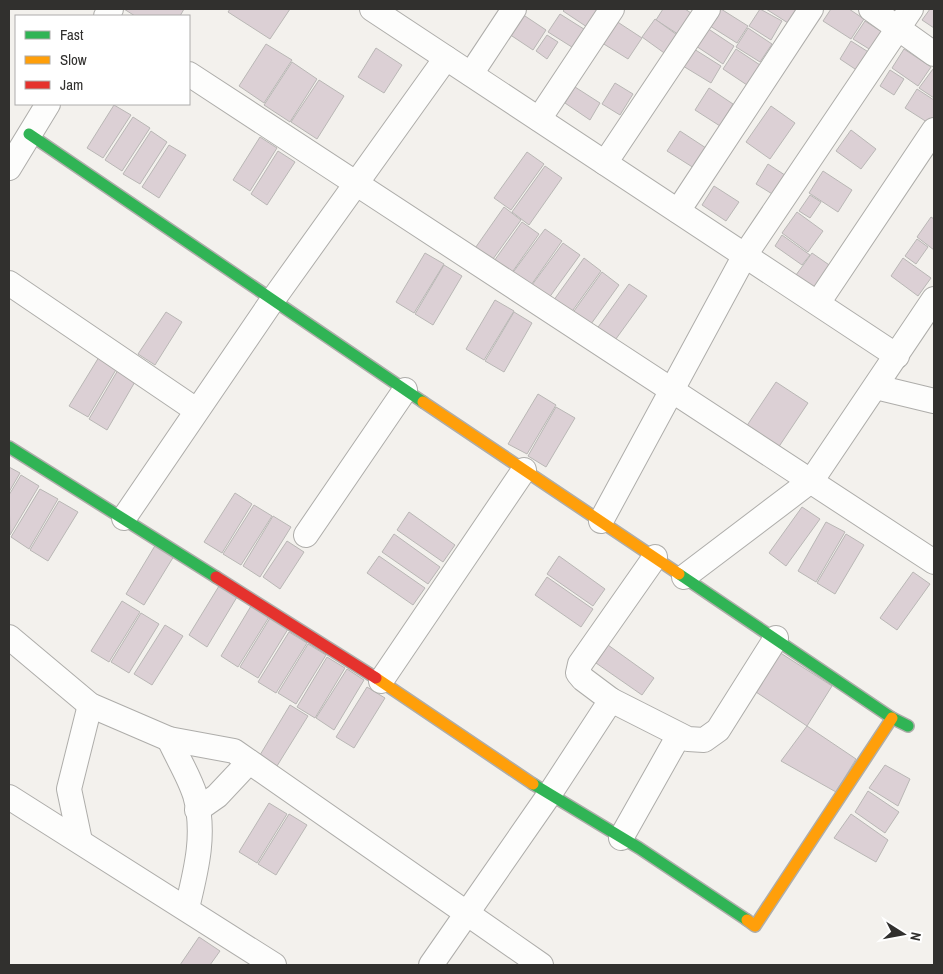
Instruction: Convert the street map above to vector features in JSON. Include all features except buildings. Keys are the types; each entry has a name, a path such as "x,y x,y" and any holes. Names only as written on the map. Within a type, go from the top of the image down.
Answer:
{"street":[{"path":"372,9 897,356"},
{"path":"471,74 514,9"},
{"path":"539,119 612,9"},
{"path":"605,163 708,9"},
{"path":"678,211 811,9"},
{"path":"871,9 904,18 934,54"},
{"path":"601,521 671,388 745,255 904,18"},
{"path":"124,518 272,301 446,58"},
{"path":"190,75 812,480 934,562"},
{"path":"9,168 47,105"},
{"path":"818,304 934,130"},
{"path":"29,134 272,301 776,638 892,718 908,726"},
{"path":"9,284 196,410"},
{"path":"684,577 812,480 934,299"},
{"path":"876,387 934,401"},
{"path":"306,535 405,390"},
{"path":"9,447 381,681 549,795 621,838 755,926 892,718"},
{"path":"381,681 524,470"},
{"path":"655,557 580,664 578,673 583,679 611,700 688,739 704,740 718,730 776,638"},
{"path":"9,637 90,705 169,739 234,751 541,965"},
{"path":"430,965 549,795 611,700"},
{"path":"80,841 69,789 90,705"},
{"path":"621,838 679,735"},
{"path":"169,739 195,794 200,822 198,863 187,908"},
{"path":"197,810 218,796 249,762"},
{"path":"9,797 187,908 274,965"}],"traffic: fast":[{"path":"29,134 423,402"},
{"path":"9,447 216,577"},
{"path":"679,574 892,718 908,726"},
{"path":"533,784 639,848 747,920"}],"traffic: slow":[{"path":"423,402 679,574"},
{"path":"376,678 533,784"},
{"path":"747,920 755,926 892,718"}],"traffic: jam":[{"path":"216,577 376,678"}]}
